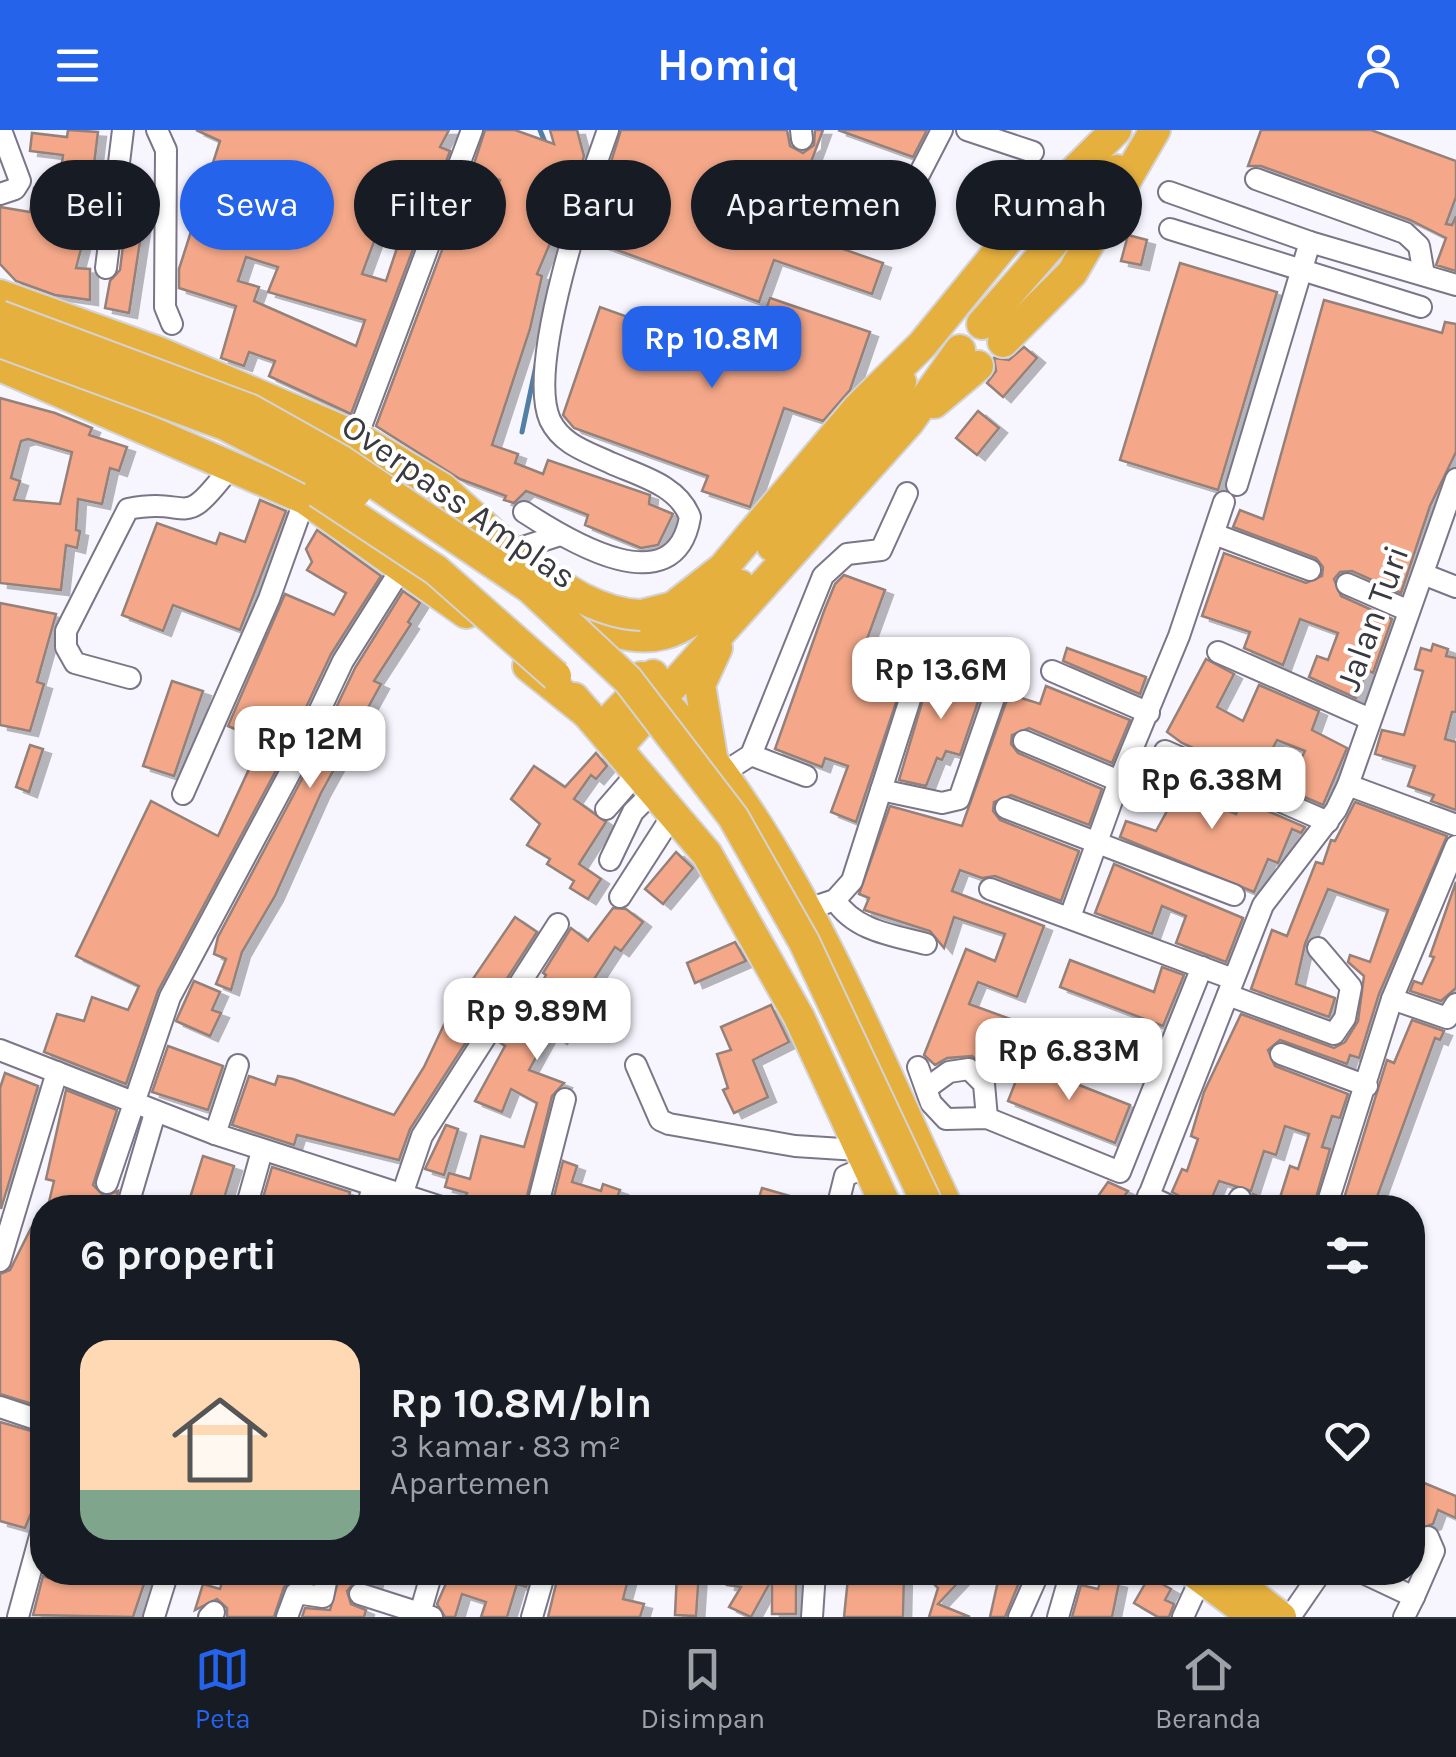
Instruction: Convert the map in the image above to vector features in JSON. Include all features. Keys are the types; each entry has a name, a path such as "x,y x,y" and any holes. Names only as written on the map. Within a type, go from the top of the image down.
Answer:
{"highway":[{"path":"250,410 351,448 405,478 571,592 607,610 641,615 672,607 723,568 858,408 922,344 1020,226 1116,130"},
{"path":"993,333 1153,130"},
{"path":"0,295 156,351 357,437 442,488 514,550 653,690 718,767 822,904 943,1195"},
{"path":"31,308 7,369 305,499 403,566 602,730"},
{"name":"Overpass Amplas","path":"0,316 250,410 410,504 530,588 628,680 733,817 804,942 923,1195"},
{"path":"0,342 66,378 219,443 341,505 436,570 556,676 707,854 800,1017 880,1195"},
{"name":"Overpass Amplas","path":"0,342 225,425 398,514 520,605 600,680 649,736 716,828 813,1001 862,1116 902,1195"},
{"path":"653,690 878,420 922,344"},
{"path":"602,730 731,623 969,358"},
{"path":"586,622 616,634 658,638 680,631 740,586"},
{"path":"718,767 700,686 731,623"},
{"path":"1222,1585 1246,1615"},
{"path":"1230,1585 1281,1617"}],"street":[{"path":"0,194 16,189 20,181 1,130"},
{"path":"106,268 123,130"},
{"path":"157,130 166,150 165,307 172,324"},
{"path":"357,437 472,130"},
{"path":"524,512 560,535 634,565 650,563 678,547 690,517 676,492 569,444 552,424 542,397 564,263 608,130"},
{"path":"927,160 942,130"},
{"path":"967,130 1033,152"},
{"path":"1006,142 1026,130"},
{"path":"1256,179 1404,233 1419,246 1424,274"},
{"path":"1169,192 1310,242 1456,285"},
{"path":"1170,229 1421,308"},
{"path":"1238,484 1310,242"},
{"path":"130,678 75,663 66,646 74,615 128,509 189,511 200,506 232,465"},
{"name":"Jalan Turi","path":"1149,1195 1263,905 1328,822 1348,785 1456,480"},
{"path":"750,756 823,576 847,554 881,550 907,493"},
{"path":"183,794 269,599 305,499"},
{"path":"1070,918 1224,502"},
{"path":"1214,534 1310,570"},
{"path":"514,550 560,535"},
{"path":"108,1183 170,997 292,769 343,662 403,566"},
{"path":"1424,574 1456,587"},
{"path":"1347,584 1409,611"},
{"path":"1218,652 1370,719"},
{"path":"920,668 852,881 822,904 865,927 926,944"},
{"path":"1052,671 1148,713"},
{"path":"881,790 942,803 959,799 995,694"},
{"path":"1024,741 1119,781"},
{"path":"1165,751 1328,822"},
{"path":"718,767 750,756 806,776"},
{"path":"1348,785 1456,825"},
{"path":"606,808 656,791"},
{"path":"610,860 633,812 656,791"},
{"path":"620,897 656,791"},
{"path":"1006,808 1234,895"},
{"path":"1330,1195 1392,999 1456,846"},
{"path":"990,888 1202,967 1230,987 1334,1034 1345,1018 1351,987 1318,948"},
{"path":"0,1050 262,1151 402,1195 422,1136 558,924"},
{"path":"1120,1172 1202,967"},
{"path":"1392,999 1453,1014"},
{"path":"1063,1034 1158,1074"},
{"path":"1280,1054 1367,1086"},
{"path":"216,1134 238,1066"},
{"path":"636,1066 656,1112 669,1124 862,1158"},
{"path":"918,1067 936,1112 946,1119 987,1118 1120,1172 1148,1195"},
{"path":"926,1088 950,1072 969,1069 984,1084 987,1118"},
{"path":"0,1262 58,1072"},
{"path":"541,1195 564,1100"},
{"path":"131,1195 156,1112"},
{"path":"250,1195 262,1151"},
{"path":"841,1195 845,1176 862,1158"},
{"path":"371,1195 373,1186"},
{"path":"0,1408 30,1417"},
{"path":"1425,1571 1434,1551 1428,1537"},
{"path":"18,1617 30,1573"},
{"path":"154,1617 164,1585"},
{"path":"287,1617 296,1594 324,1596 326,1585"},
{"path":"360,1594 423,1616 429,1585"},
{"path":"532,1617 541,1585"},
{"path":"812,1617 814,1585"},
{"path":"1019,1617 1033,1585"},
{"path":"1058,1617 1067,1585"},
{"path":"1184,1617 1206,1585"},
{"path":"1290,1617 1311,1585"},
{"path":"1390,1585 1414,1596"},
{"path":"1404,1617 1419,1585"}],"building":[{"path":"68,130 98,132 95,160 62,160 63,155 30,151 32,133 67,137"},
{"path":"196,130 449,130 440,147 450,151 447,160 354,160 354,250 371,250 362,274 386,281 396,250 413,250 351,414 269,376 275,361 249,352 244,366 221,358 236,306 179,288 179,269 185,250 334,250 334,160 214,160 220,141","holes":["246,257 278,267 268,292 365,320 356,346 254,301 259,287 238,281"]},
{"path":"485,130 515,130 554,144 550,130 577,130 584,156 583,160 526,160 526,250 547,250 537,274 542,276 530,329 492,445 518,454 515,463 543,474 548,460 650,495 649,504 673,514 658,545 641,548 585,525 588,515 526,491 514,503 504,500 506,496 460,479 376,426 442,250 506,250 506,160 475,160"},
{"path":"621,130 787,130 790,146 803,153 814,145 815,130 823,130 812,160 691,160 691,250 846,250 883,263 872,294 774,260 759,302 617,250 671,250 671,160 612,160"},
{"path":"838,130 927,130 913,157"},
{"path":"1261,130 1371,130 1456,161 1456,197 1446,224 1452,225 1456,216 1456,271 1436,265 1446,238 1410,220 1261,166 1248,166"},
{"path":"0,207 30,212 30,250 81,250 76,268 90,269 90,300 55,295 16,281 0,264"},
{"path":"1142,239 1147,240 1141,265 1121,261 1124,250 1142,250"},
{"path":"122,250 139,250 129,313 105,308 110,281 120,270"},
{"path":"1180,263 1277,292 1218,490 1120,460"},
{"path":"770,298 870,332 850,390 823,421 784,408 750,507 702,491 708,476 574,428 563,415 600,307 748,360"},
{"path":"1324,300 1442,333 1445,322 1456,324 1456,452 1430,506 1401,593 1352,571 1340,572 1334,579 1341,596 1392,619 1373,673 1367,670 1356,698 1309,677 1317,656 1328,660 1338,633 1300,619 1283,665 1244,648 1250,632 1202,616 1224,553 1306,583 1322,576 1323,567 1316,558 1233,527 1240,510 1263,519"},
{"path":"1024,347 1037,358 1003,397 987,383 996,371 994,358 1009,360"},
{"path":"0,398 55,413 92,428 89,435 127,447 119,471 110,468 102,504 78,499 77,548 66,545 61,590 0,583","holes":["28,439 72,452 60,504 14,500 20,481 11,478 21,441"]},
{"path":"978,411 999,428 977,455 956,438"},
{"path":"260,500 286,511 240,630 173,605 163,631 122,615 157,523 216,544 220,533 245,542"},
{"path":"317,530 381,576 331,654 280,763 158,991 126,1084 44,1052 57,1014 84,1021 92,997 128,1010 139,986 76,956 151,801 218,836 262,741 228,726 285,594 334,615 346,593 307,570 312,562 306,549"},
{"path":"844,575 885,590 866,642 911,658 856,822 831,812 848,766 825,758 822,767 775,749 824,611 835,584"},
{"path":"403,591 420,603 408,622 411,624 374,681 381,684 321,793 275,896 242,952 231,990 216,984 226,959 214,954 218,937 304,775 355,668"},
{"path":"0,603 56,614 37,682 44,684 30,731 0,725"},
{"path":"1433,644 1448,649 1446,656 1456,658 1456,712 1452,712 1445,739 1456,742 1456,810 1431,801 1434,795 1408,786 1415,766 1375,754 1382,730 1404,735 1423,671 1415,669 1421,648 1431,651"},
{"path":"1067,648 1146,677 1140,694 1063,661"},
{"path":"1206,659 1234,674 1217,707 1243,721 1259,685 1319,711 1312,730 1347,748 1323,805 1295,793 1303,777 1294,772 1305,751 1277,740 1258,777 1182,743 1167,732"},
{"path":"933,666 990,683 982,690 960,755 946,751 942,760 937,758 926,786 899,780"},
{"path":"172,681 203,691 174,776 143,766"},
{"path":"1046,686 1130,720 1112,763 1029,728 1012,735 1011,744 1018,753 1102,789 1089,825 1011,795 994,802 993,811 1000,820 1079,851 1061,901 995,876 982,878 960,870 952,891 1044,926 1017,997 978,982 969,1004 1013,1020 993,1073 972,1056 947,1058 935,1065 924,1055 966,949 995,961 1005,934 954,917 944,948 930,931 864,910 869,898 859,894 890,806 962,826 1009,694 1040,704"},
{"path":"30,745 43,749 29,792 16,787"},
{"path":"596,753 607,766 596,779 591,775 574,799 606,822 579,864 601,879 588,899 570,888 574,881 547,864 550,859 527,845 540,824 511,799 534,766 565,787"},
{"path":"1164,766 1200,781 1193,796 1236,814 1242,800 1305,827 1301,833 1292,829 1278,863 1268,859 1254,892 1120,837 1126,821 1156,831 1167,811 1142,797"},
{"path":"1355,802 1447,836 1379,994 1359,1058 1350,1055 1347,1064 1280,1040 1268,1050 1275,1066 1348,1094 1340,1118 1332,1116 1322,1147 1330,1149 1317,1195 1281,1195 1290,1166 1298,1169 1309,1134 1285,1126 1276,1155 1264,1151 1251,1191 1219,1181 1213,1195 1178,1195 1172,1192 1182,1169 1187,1171 1198,1139 1191,1136 1204,1092 1241,1014 1334,1048 1345,1042 1358,1021 1364,976 1348,962 1350,955 1370,962 1388,910 1328,889 1305,944 1296,984 1335,998 1329,1017 1251,989 1272,930 1287,936 1316,862 1323,864 1331,840 1335,841"},
{"path":"676,852 693,868 663,904 645,889"},
{"path":"1114,864 1243,918 1226,962 1176,943 1186,916 1162,906 1152,934 1095,913"},
{"path":"1456,882 1456,988 1441,1001 1410,991 1414,981 1422,984 1434,957 1430,956"},
{"path":"613,908 626,909 643,922 621,951 615,947 585,993 578,988 563,1012 573,1019 559,1039 550,1032 529,1070 564,1083 552,1096 527,1195 466,1195 445,1187 449,1173 470,1179 481,1136 524,1147 537,1103 511,1089 502,1112 475,1101 505,1046 499,1042 539,988 546,975 543,973 571,928 588,941"},
{"path":"515,917 537,932 410,1129 399,1160 297,1135 294,1145 232,1125 249,1076 275,1085 278,1076 293,1079 394,1115 424,1067 449,1014"},
{"path":"735,942 746,961 695,983 687,963"},
{"path":"1070,960 1154,992 1162,967 1184,975 1163,1026 1060,987"},
{"path":"194,981 220,992 212,1010 221,1013 210,1036 176,1021"},
{"path":"771,1005 789,1042 753,1060 768,1097 734,1113 723,1090 728,1088 717,1054 731,1050 721,1027"},
{"path":"1412,1020 1444,1031 1440,1040 1435,1038 1378,1195 1345,1195 1387,1060 1394,1063"},
{"path":"168,1046 223,1066 208,1110 152,1092"},
{"path":"1023,1063 1130,1105 1115,1143 1008,1101"},
{"path":"5,1073 38,1086 1,1209 0,1088"},
{"path":"66,1090 117,1110 93,1185 103,1195 51,1195 54,1181 46,1179"},
{"path":"446,1125 458,1129 444,1175 425,1169"},
{"path":"203,1156 234,1166 225,1195 191,1195"},
{"path":"563,1161 577,1166 572,1182 601,1191 603,1184 620,1190 618,1195 554,1195"},
{"path":"272,1167 350,1192 349,1195 264,1195"},
{"path":"1108,1182 1128,1191 1125,1195 1099,1195"},
{"path":"762,1188 786,1195 760,1195"},
{"path":"30,1230 30,1403 0,1394 0,1274 10,1270"},
{"path":"0,1422 30,1431 30,1516 25,1528 0,1521"},
{"path":"1425,1483 1456,1496 1456,1518 1438,1510 1433,1524 1425,1527"},
{"path":"41,1585 144,1585 133,1617 33,1615"},
{"path":"203,1585 220,1589 221,1585 287,1585 274,1617 227,1617 227,1608 217,1599 195,1610"},
{"path":"337,1585 352,1585 347,1591 351,1604 366,1610 364,1617 302,1617 305,1608 330,1610"},
{"path":"445,1585 517,1585 507,1617 481,1617 486,1602 462,1594 455,1617 445,1617 437,1604"},
{"path":"556,1585 627,1585 623,1599 644,1604 640,1617 548,1617"},
{"path":"676,1585 698,1585 696,1616 675,1615"},
{"path":"727,1585 769,1585 751,1617 729,1607 741,1587"},
{"path":"772,1585 796,1585 796,1614 772,1614"},
{"path":"847,1585 904,1585 903,1617 844,1617"},
{"path":"935,1585 956,1585 938,1604 970,1617 929,1617 938,1588"},
{"path":"997,1585 1018,1585 1005,1617 990,1617"},
{"path":"1081,1585 1098,1589 1099,1585 1119,1585 1112,1617 1072,1617"},
{"path":"1144,1585 1164,1585 1171,1589 1165,1600 1174,1604 1169,1617 1158,1617 1134,1603"}],"waterway":[{"path":"540,130 547,147"},
{"path":"522,432 537,361"}]}
